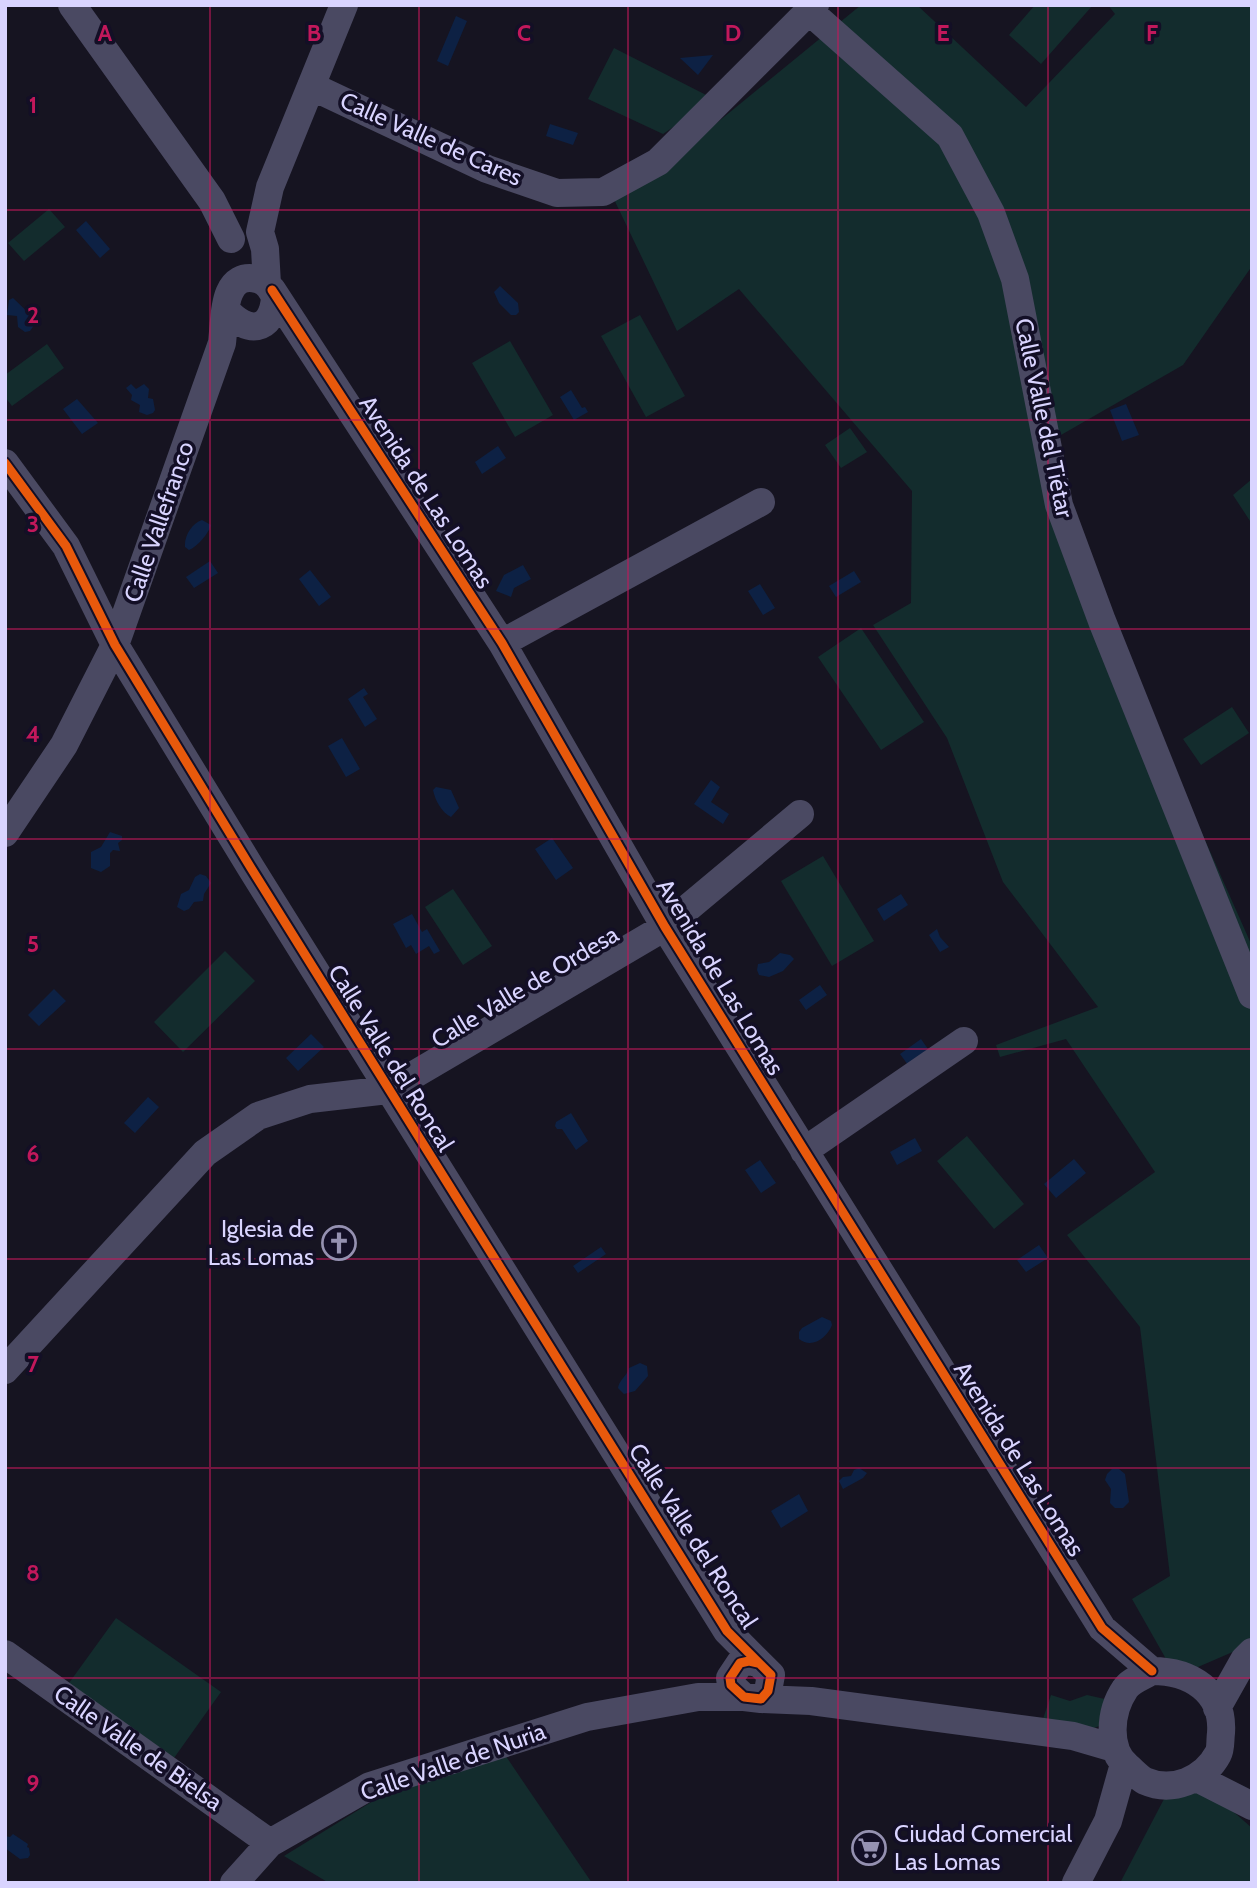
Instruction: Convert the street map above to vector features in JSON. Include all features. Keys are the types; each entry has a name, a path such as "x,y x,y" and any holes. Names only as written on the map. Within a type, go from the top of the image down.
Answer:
{"street":[{"path":"72,5 212,201 243,230"},
{"name":"Calle Vallefranco","path":"5,833 64,745 115,645 222,343 228,299 243,230 270,187 344,5"},
{"name":"Calle Valle de Cares","path":"311,86 487,169 557,193 603,192 658,162 812,8"},
{"name":"Calle Valle del Tiétar","path":"812,8 950,136 990,213 1015,279 1059,506 1102,621 1252,995"},
{"name":"Calle Vallefranco","path":"243,230 265,249 270,287"},
{"path":"262,326 270,320 274,309 275,298 270,287 258,279 237,282 228,299 243,325 262,326 307,346"},
{"name":"Avenida de Las Lomas","path":"270,287 502,643 664,927 1102,1628 1152,1671"},
{"name":"Calle Valle del Roncal","path":"5,463 66,546 115,645 388,1090 727,1631 750,1680"},
{"path":"502,643 761,502"},
{"name":"Calle Valle de Ordesa","path":"5,1370 205,1153 258,1116 310,1099 388,1090 664,927 800,814"},
{"path":"804,1151 964,1041"},
{"path":"1102,1628 1126,1687"},
{"name":"Calle Valle de Bielsa","path":"5,1654 270,1843"},
{"path":"1189,1677 1248,1656"},
{"path":"1217,1708 1248,1656"},
{"path":"1076,1883 1108,1821 1128,1764 1114,1716 1126,1687 1152,1671 1168,1671 1189,1677 1208,1691 1222,1718 1219,1753 1249,1804"},
{"path":"750,1680 811,1701 1071,1737 1174,1786 1197,1778 1219,1753"},
{"name":"Calle Valle de Nuria","path":"234,1883 270,1843 370,1786 587,1717 698,1697 750,1680"},
{"path":"1071,1737 1114,1716"},
{"path":"1197,1778 1249,1804"}],"green space":[{"path":"861,5 917,5 1026,107 1115,14 1108,5 1252,5 1252,266 1183,365 1054,439 1072,516 1114,635 1252,946 1252,1641 1191,1670 1170,1666 1132,1599 1170,1576 1140,1327 1067,1235 1155,1172 1066,1039 1000,1057 996,1045 1098,1007 1003,882 947,738 873,625 911,603 912,491 739,289 677,331 611,193 669,162"},
{"path":"1035,5 1093,5 1041,64 1009,35"},
{"path":"614,48 714,99 663,134 588,99"},
{"path":"49,209 65,227 24,261 8,243"},
{"path":"640,315 685,396 646,417 601,336"},
{"path":"510,341 553,415 515,437 472,363"},
{"path":"47,344 64,368 12,406 5,397 5,375"},
{"path":"850,428 867,452 841,468 825,445"},
{"path":"1252,479 1252,519 1250,521 1233,495"},
{"path":"861,628 924,722 881,750 818,657"},
{"path":"1232,707 1249,733 1201,765 1183,739"},
{"path":"823,856 874,941 832,966 781,881"},
{"path":"453,889 492,946 463,965 425,907"},
{"path":"225,951 255,981 183,1052 154,1022"},
{"path":"967,1136 1024,1204 994,1229 937,1161"},
{"path":"116,1618 221,1692 174,1758 69,1683"},
{"path":"1051,1695 1070,1701 1087,1695 1109,1700 1102,1725 1089,1730 1042,1722"},
{"path":"503,1752 592,1883 329,1883 284,1856 373,1801"},
{"path":"1204,1786 1252,1828 1252,1883 1120,1883 1164,1799"}],"water":[{"path":"456,16 467,21 448,66 437,61"},
{"path":"713,55 698,75 680,58"},
{"path":"550,124 578,133 573,145 546,136"},
{"path":"86,221 110,249 100,258 76,230"},
{"path":"500,286 518,303 519,312 516,315 511,315 499,303 494,292"},
{"path":"13,298 37,321 30,331 25,332 18,327 17,316 7,315 9,300"},
{"path":"131,384 136,389 144,384 149,389 148,398 153,399 155,410 153,413 147,415 139,412 140,405 131,400 132,395 126,388"},
{"path":"571,390 582,408 585,407 588,412 574,420 560,397"},
{"path":"77,399 98,423 82,434 63,409"},
{"path":"1126,404 1139,435 1122,441 1110,410"},
{"path":"498,446 506,458 482,474 475,462"},
{"path":"202,520 211,525 210,528 199,543 189,550 185,547 187,534"},
{"path":"210,561 218,573 194,588 186,577"},
{"path":"523,565 531,579 514,588 511,597 496,591 504,575"},
{"path":"310,570 331,597 319,606 299,579"},
{"path":"854,571 861,582 836,597 829,586"},
{"path":"760,584 775,608 763,615 748,591"},
{"path":"364,688 368,694 363,697 377,719 365,727 348,699"},
{"path":"342,738 360,769 346,777 328,746"},
{"path":"711,780 720,787 711,802 729,814 723,824 694,804"},
{"path":"436,787 451,790 459,808 451,817 437,802 433,790"},
{"path":"110,832 122,836 118,843 120,851 113,850 110,853 110,866 101,872 91,868 91,852 101,847"},
{"path":"552,838 573,868 556,880 535,849"},
{"path":"200,874 206,876 211,883 203,901 194,902 184,911 177,907 181,894 189,890 195,877"},
{"path":"901,894 908,905 884,921 877,909"},
{"path":"412,914 422,932 427,929 440,951 434,954 429,946 416,954 411,945 406,948 393,924"},
{"path":"937,929 949,947 940,952 929,935"},
{"path":"780,953 790,955 794,959 783,971 769,977 759,975 758,964 769,962"},
{"path":"820,985 827,995 806,1010 799,1000"},
{"path":"54,989 66,1001 39,1026 28,1015"},
{"path":"311,1034 324,1047 298,1071 286,1058"},
{"path":"921,1039 928,1049 908,1065 900,1054"},
{"path":"148,1097 159,1107 135,1133 124,1123"},
{"path":"571,1113 588,1141 576,1150 562,1129 555,1126 556,1122"},
{"path":"915,1138 922,1151 897,1165 890,1152"},
{"path":"1074,1159 1086,1173 1056,1198 1044,1184"},
{"path":"760,1160 776,1183 761,1193 745,1170"},
{"path":"1039,1245 1048,1258 1026,1272 1017,1260"},
{"path":"601,1247 606,1254 578,1273 573,1266"},
{"path":"822,1317 831,1321 832,1325 823,1338 809,1343 799,1339 802,1328"},
{"path":"640,1363 647,1366 648,1376 635,1391 624,1394 618,1388 620,1383 629,1368"},
{"path":"859,1468 867,1473 843,1489 839,1481 843,1477 851,1476 854,1470"},
{"path":"1112,1469 1119,1469 1125,1474 1129,1502 1123,1508 1115,1508 1110,1503 1111,1489 1105,1480"},
{"path":"799,1494 808,1511 781,1528 771,1511"},
{"path":"13,1834 28,1844 28,1858 20,1859 5,1848 5,1836 10,1837"}],"cycle path":[{"path":"272,290 502,643 665,927 1102,1628 1152,1671"},
{"path":"5,463 66,546 115,645 727,1631 771,1675 768,1691 761,1699 744,1697 731,1685 730,1678 740,1663 758,1663"}],"place":[{"name":"Iglesia de Las Lomas","path":"339,1243"},
{"name":"Ciudad Comercial Las Lomas","path":"869,1848"}]}
